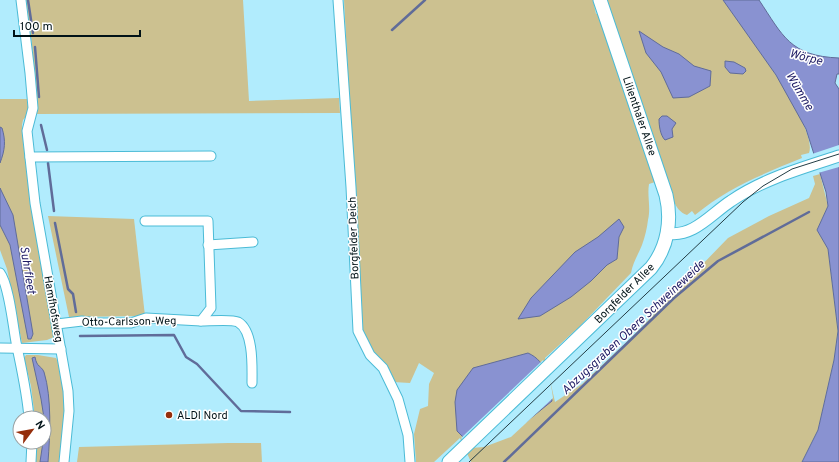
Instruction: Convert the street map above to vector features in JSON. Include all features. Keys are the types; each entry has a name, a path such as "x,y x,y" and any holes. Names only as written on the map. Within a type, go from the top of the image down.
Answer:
{"main road":[{"name":"Lilienthaler Allee","path":"602,5 662,181 668,205 667,233"},
{"name":"Borgfelder Allee","path":"449,462 651,268 662,249 667,233"}],"street":[{"name":"Hamfhofsweg","path":"21,0 29,59 33,108 27,131 35,203 67,383 69,411 64,462"},
{"name":"Borgfelder Deich","path":"338,0 351,187 358,331 370,355 383,368 398,399 408,435 410,462"},
{"path":"30,157 211,156"},
{"path":"667,233 680,234 692,230 744,193 778,177 839,156"},
{"path":"144,221 208,221 211,308 201,321"},
{"path":"208,244 253,242"},
{"path":"0,273 6,289 27,391 28,410"},
{"name":"Otto-Carlsson-Weg","path":"57,324 82,321 96,323 131,323 146,318 237,321 244,327 251,348 252,383"},
{"path":"0,348 61,349"},
{"path":"31,462 32,450"}],"shaded area":[{"path":"26,0 243,0 249,101 339,98 340,113 36,114 32,44"},
{"path":"344,0 593,0 596,14 609,9 607,0 723,0 761,53 791,100 809,140 809,153 801,155 802,158 734,189 695,215 692,211 687,215 682,213 674,201 667,178 649,184 649,215 643,242 631,273 580,326 545,358 555,402 582,384 631,338 728,238 769,216 809,198 815,184 813,176 820,174 828,206 817,230 828,249 838,331 834,360 818,430 802,462 471,462 460,438 434,462 416,462 414,434 420,409 428,406 429,384 434,373 419,363 410,383 393,382 385,364 369,348 362,332"},
{"path":"0,99 27,99 29,113 23,120 22,125 24,152 35,231 54,337 47,340 22,343 7,269 0,250"},
{"path":"48,216 134,219 145,316 69,317"},
{"path":"26,355 38,355 56,358 61,369 65,395 65,409 61,462 34,462 35,450 52,450 52,410 34,410 31,386 24,358"},
{"path":"261,443 262,462 77,462 79,447"}],"water":[{"path":"723,0 759,0 782,34 798,48 809,53 839,58 839,74 837,74 835,83 839,89 839,462 802,462 818,430 834,360 838,331 828,249 817,230 828,206 826,192 806,129 776,75"},
{"path":"639,31 663,47 679,54 694,66 711,71 710,86 689,97 673,98 661,72 646,53"},
{"path":"725,61 734,62 745,68 746,71 743,74 730,73 725,67"},
{"path":"662,116 667,116 676,123 672,129 673,137 665,140 662,135 659,119"},
{"path":"0,127 2,128 4,137 4,150 0,163"},
{"path":"0,188 13,215 33,334 31,339 28,339 10,245 0,225"},
{"path":"619,219 624,227 619,237 617,259 607,265 591,281 571,297 540,316 518,319 531,298 575,252 598,237"},
{"path":"528,353 535,357 544,367 552,401 510,435 472,446 457,431 455,402 457,390 473,368"},
{"path":"35,357 38,365 44,372 47,382 49,410 43,410 32,358"},
{"path":"42,450 49,450 48,462 40,462"}],"pier":[{"path":"839,145 839,167 818,173 812,154"},
{"path":"543,360 550,378 553,398 511,437 484,447 471,448 461,438"}],"waterway":[{"path":"28,0 33,33"},
{"path":"392,30 425,0"},
{"path":"35,47 39,97"},
{"path":"41,125 47,150"},
{"path":"48,163 54,211"},
{"name":"Abzugsgraben Obere Schweineweide","path":"504,462 674,298 718,261 809,212"},
{"path":"55,223 68,289 73,294 76,312"},
{"path":"80,336 174,335 186,357 197,364 241,411 290,412"}],"tram line":[{"path":"469,462 743,202 763,186 792,169 839,154"}],"place":[{"name":"ALDI Nord","path":"169,415"}],"water label":[{"name":"Wörpe","path":"806,57"},
{"name":"Wümme","path":"800,91"},
{"name":"Suhrfleet","path":"28,270"}]}
